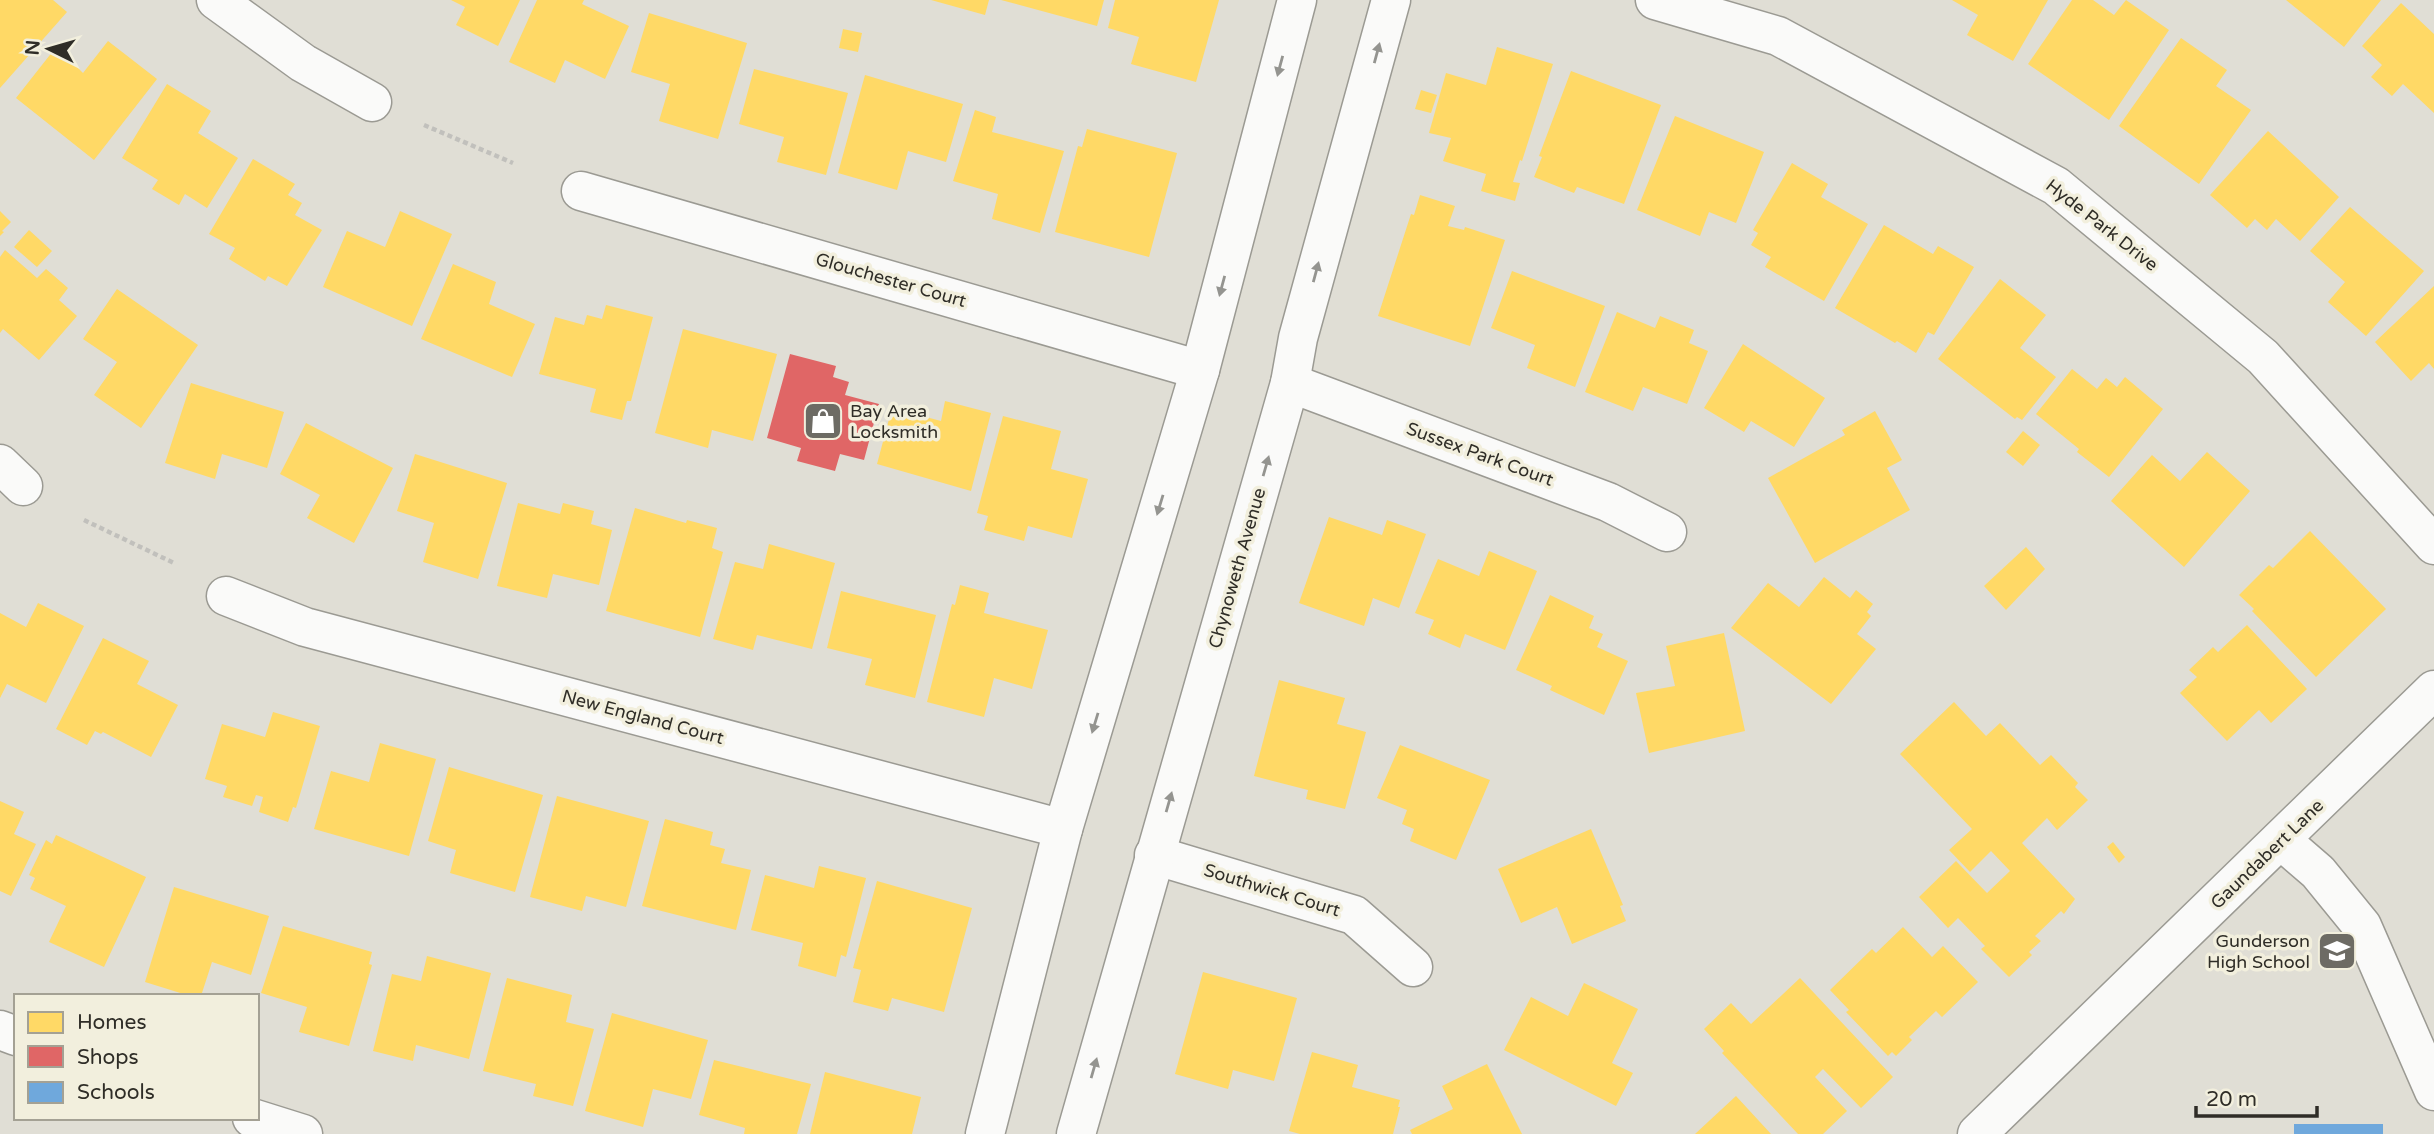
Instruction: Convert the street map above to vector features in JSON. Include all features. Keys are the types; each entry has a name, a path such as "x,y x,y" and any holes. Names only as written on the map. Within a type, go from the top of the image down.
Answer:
{"street":[{"path":"216,0 303,63 372,102"},
{"path":"985,1134 1063,829 1200,370 1297,0"},
{"name":"Chynoweth Avenue","path":"1076,1134 1290,383 1298,338 1391,0"},
{"name":"Hyde Park Drive","path":"1655,0 1778,36 2056,186 2263,357 2434,545"},
{"name":"Glouchester Court","path":"581,191 1200,370"},
{"name":"Sussex Park Court","path":"1290,383 1608,502 1667,532"},
{"name":"New England Court","path":"226,596 305,627 1063,829"},
{"name":"Gaundabert Lane","path":"1977,1134 2434,690"},
{"path":"2281,840 2318,873 2362,926 2434,1091"},
{"name":"Southwick Court","path":"1154,855 1354,915 1413,967"},
{"path":"258,1120 303,1134"}],"path":[{"path":"424,125 513,163"},
{"path":"84,520 176,564"}],"building: Homes":[{"path":"0,0 53,0 67,12 0,88"},
{"path":"451,0 520,0 498,46 456,25 465,7"},
{"path":"537,0 584,0 582,4 629,26 605,79 565,60 555,83 509,62"},
{"path":"931,0 989,0 985,15"},
{"path":"1001,0 1104,0 1097,26"},
{"path":"1115,0 1219,0 1196,82 1131,64 1139,37 1108,28"},
{"path":"1952,0 2048,0 2013,61 1967,35 1978,15"},
{"path":"2072,0 2093,0 2114,15 2126,0 2169,30 2109,120 2028,64"},
{"path":"2286,0 2381,0 2344,47"},
{"path":"2401,3 2434,34 2434,113 2403,84 2392,96 2371,77 2382,65 2362,46"},
{"path":"649,13 747,43 718,139 659,121 670,84 631,72"},
{"path":"843,29 862,33 858,52 839,48"},
{"path":"2181,38 2227,70 2216,86 2251,110 2199,184 2119,126"},
{"path":"108,41 157,79 94,160 16,98 53,51 60,56 63,53 83,73"},
{"path":"1497,47 1553,64 1513,182 1520,183 1515,201 1481,191 1486,174 1443,161 1451,138 1429,133 1446,73 1486,85"},
{"path":"754,69 848,93 826,175 777,162 784,137 739,124"},
{"path":"1571,71 1661,105 1624,204 1577,187 1574,193 1534,177 1542,157 1539,156"},
{"path":"865,75 963,104 946,162 908,151 897,190 838,173"},
{"path":"167,84 211,111 198,133 238,158 207,208 185,194 179,205 152,189 158,180 122,158"},
{"path":"1421,90 1437,95 1431,113 1415,109"},
{"path":"975,110 996,117 992,132 1064,151 1040,233 992,219 998,194 953,181"},
{"path":"1675,116 1764,152 1736,223 1709,212 1700,236 1637,210"},
{"path":"1087,129 1177,153 1149,257 1055,232 1078,146 1082,147"},
{"path":"2268,131 2339,197 2300,241 2276,219 2267,230 2255,219 2247,228 2210,195"},
{"path":"253,159 295,184 288,195 302,203 295,215 322,230 287,286 268,276 265,281 229,259 235,248 209,234"},
{"path":"1792,163 1828,184 1821,197 1868,224 1824,301 1765,267 1771,257 1751,245 1758,233 1753,230"},
{"path":"1420,195 1455,206 1448,226 1464,230 1465,227 1505,240 1470,346 1378,316 1411,214 1414,215"},
{"path":"2350,207 2424,271 2366,336 2328,302 2345,282 2310,251"},
{"path":"0,211 11,222 0,236"},
{"path":"400,211 452,234 412,326 323,287 347,231 385,247"},
{"path":"1884,225 1933,254 1938,246 1974,267 1934,335 1928,332 1916,353 1835,308"},
{"path":"29,230 52,251 37,267 14,247"},
{"path":"5,250 37,278 46,269 68,288 59,300 77,316 39,360 3,329 0,333 0,257"},
{"path":"453,264 496,282 489,304 535,324 512,377 421,339"},
{"path":"1512,271 1605,306 1575,387 1527,368 1535,345 1491,328"},
{"path":"2000,279 2046,315 2020,348 2056,377 2022,420 2017,417 2015,419 1938,359"},
{"path":"2434,286 2434,369 2429,363 2411,381 2375,342"},
{"path":"117,289 198,345 141,428 94,395 117,362 83,339"},
{"path":"606,305 653,317 631,401 627,401 622,420 590,412 596,389 539,374 555,317 584,325 587,315 602,319"},
{"path":"1617,312 1655,328 1660,316 1694,330 1689,343 1708,351 1687,404 1643,387 1633,411 1585,392"},
{"path":"683,329 777,354 753,441 712,430 708,448 655,433"},
{"path":"1743,344 1825,398 1794,447 1751,421 1744,432 1704,408"},
{"path":"2072,369 2097,389 2106,378 2117,387 2125,377 2163,409 2109,477 2036,414"},
{"path":"191,383 284,412 267,468 222,454 215,479 165,463"},
{"path":"945,401 991,413 971,491 877,464 892,408 941,421"},
{"path":"1875,411 1902,460 1887,468 1910,510 1815,563 1768,478 1845,435 1842,430"},
{"path":"1003,416 1061,431 1051,469 1088,479 1072,538 1028,526 1024,541 984,530 988,516 977,513"},
{"path":"306,423 393,468 354,543 307,518 320,495 280,474"},
{"path":"2023,431 2040,445 2023,466 2006,452"},
{"path":"2207,452 2250,491 2184,567 2111,501 2152,455 2180,481"},
{"path":"415,454 507,483 478,579 423,562 434,523 397,511"},
{"path":"518,503 560,514 563,503 594,511 591,524 612,530 599,585 553,574 547,598 497,586"},
{"path":"635,508 686,523 687,520 717,528 712,548 723,552 700,637 606,611"},
{"path":"1329,517 1382,535 1387,520 1426,534 1399,608 1373,598 1364,626 1299,603"},
{"path":"2310,531 2386,609 2316,677 2239,595 2269,565 2273,568"},
{"path":"769,544 835,563 812,649 757,635 753,650 713,639 735,562 763,569"},
{"path":"2026,547 2045,569 2006,610 1984,586"},
{"path":"1489,551 1537,571 1505,650 1465,634 1460,648 1428,634 1434,620 1415,613 1438,559 1479,576"},
{"path":"1824,577 1850,598 1856,590 1873,604 1867,612 1871,616 1857,634 1876,649 1831,704 1731,628 1768,583 1799,607"},
{"path":"960,585 989,593 984,613 1048,630 1032,689 994,678 984,717 927,702 952,604 955,605"},
{"path":"841,591 936,615 915,698 865,685 872,659 827,648"},
{"path":"1550,595 1594,616 1589,628 1603,634 1597,647 1628,661 1604,715 1550,690 1552,686 1516,670"},
{"path":"38,603 84,626 46,703 7,684 0,698 0,613 26,627"},
{"path":"2247,625 2307,689 2271,723 2259,710 2227,741 2180,693 2197,677 2189,670 2213,647 2218,652"},
{"path":"1724,633 1745,731 1649,753 1636,693 1675,686 1666,646"},
{"path":"103,638 149,661 137,684 178,705 151,757 103,732 101,734 95,731 87,745 56,729"},
{"path":"1279,680 1345,698 1337,724 1366,732 1345,809 1306,799 1308,790 1254,776"},
{"path":"1954,702 1986,736 2000,723 2040,765 2051,755 2078,783 2075,787 2088,800 2057,830 2047,818 2022,843 2075,899 2064,914 2061,911 2035,936 2041,941 2029,952 2032,955 2009,977 1981,949 1985,946 1958,918 1948,928 1919,897 1956,861 1987,893 2010,871 1991,851 1970,872 1949,850 1972,829 1900,754"},
{"path":"273,712 320,726 296,808 293,807 288,822 259,812 263,797 256,795 252,806 223,797 227,786 205,779 222,724 265,737"},
{"path":"380,743 436,759 409,856 314,829 331,771 369,782"},
{"path":"1400,745 1490,780 1456,860 1410,841 1414,829 1402,824 1407,810 1377,798"},
{"path":"449,767 543,795 515,892 450,873 456,850 428,841"},
{"path":"557,796 649,821 626,907 586,896 582,911 530,897"},
{"path":"0,801 24,812 14,834 36,844 11,896 0,891"},
{"path":"665,819 713,832 710,845 725,849 721,863 751,870 736,930 642,906"},
{"path":"1591,829 1623,905 1620,906 1626,921 1572,944 1557,907 1521,923 1498,869"},
{"path":"56,835 146,877 104,967 49,942 66,906 30,889 35,878 29,875 46,840 52,844"},
{"path":"2113,842 2125,857 2119,863 2107,847"},
{"path":"819,866 866,878 846,957 841,955 836,977 798,966 803,943 751,930 765,875 814,888"},
{"path":"877,881 972,908 944,1012 892,998 888,1011 853,1002 861,970 853,968"},
{"path":"174,887 269,916 251,975 212,962 202,994 184,994 145,982"},
{"path":"283,926 372,952 369,964 372,965 349,1046 299,1032 307,1007 261,993"},
{"path":"1903,927 1932,957 1943,946 1978,982 1942,1017 1936,1011 1909,1037 1912,1040 1896,1056 1892,1052 1888,1056 1846,1012 1849,1010 1830,990 1872,949 1876,953"},
{"path":"427,956 491,973 469,1059 416,1045 413,1061 373,1051 392,974 421,981"},
{"path":"1203,972 1297,998 1274,1081 1233,1070 1228,1089 1175,1074"},
{"path":"507,978 572,995 566,1022 594,1029 573,1106 533,1096 536,1084 483,1071"},
{"path":"1800,978 1893,1077 1861,1108 1823,1069 1815,1077 1847,1111 1823,1134 1798,1134 1722,1053 1724,1051 1704,1029 1731,1003 1751,1024"},
{"path":"1584,983 1638,1009 1612,1063 1633,1073 1616,1106 1504,1050 1531,997 1568,1016"},
{"path":"612,1013 708,1040 691,1099 653,1089 643,1127 585,1111"},
{"path":"1312,1052 1358,1065 1352,1087 1400,1100 1393,1134 1300,1134 1289,1131"},
{"path":"714,1060 811,1084 797,1134 744,1134 745,1128 699,1115"},
{"path":"1487,1064 1522,1134 1412,1134 1410,1130 1453,1109 1442,1086"},
{"path":"825,1072 921,1097 912,1134 810,1134"},
{"path":"1736,1096 1771,1134 1695,1134"}],"building: Shops":[{"name":"Bay Area Locksmith","path":"790,354 836,366 833,377 849,382 845,395 879,404 864,460 840,454 835,471 797,461 801,448 767,438"}],"building: Schools":[{"path":"2294,1124 2383,1124 2383,1134 2294,1134"}],"place":[{"name":"Bay Area Locksmith","path":"823,421"},
{"name":"Gunderson High School","path":"2337,951"}]}
